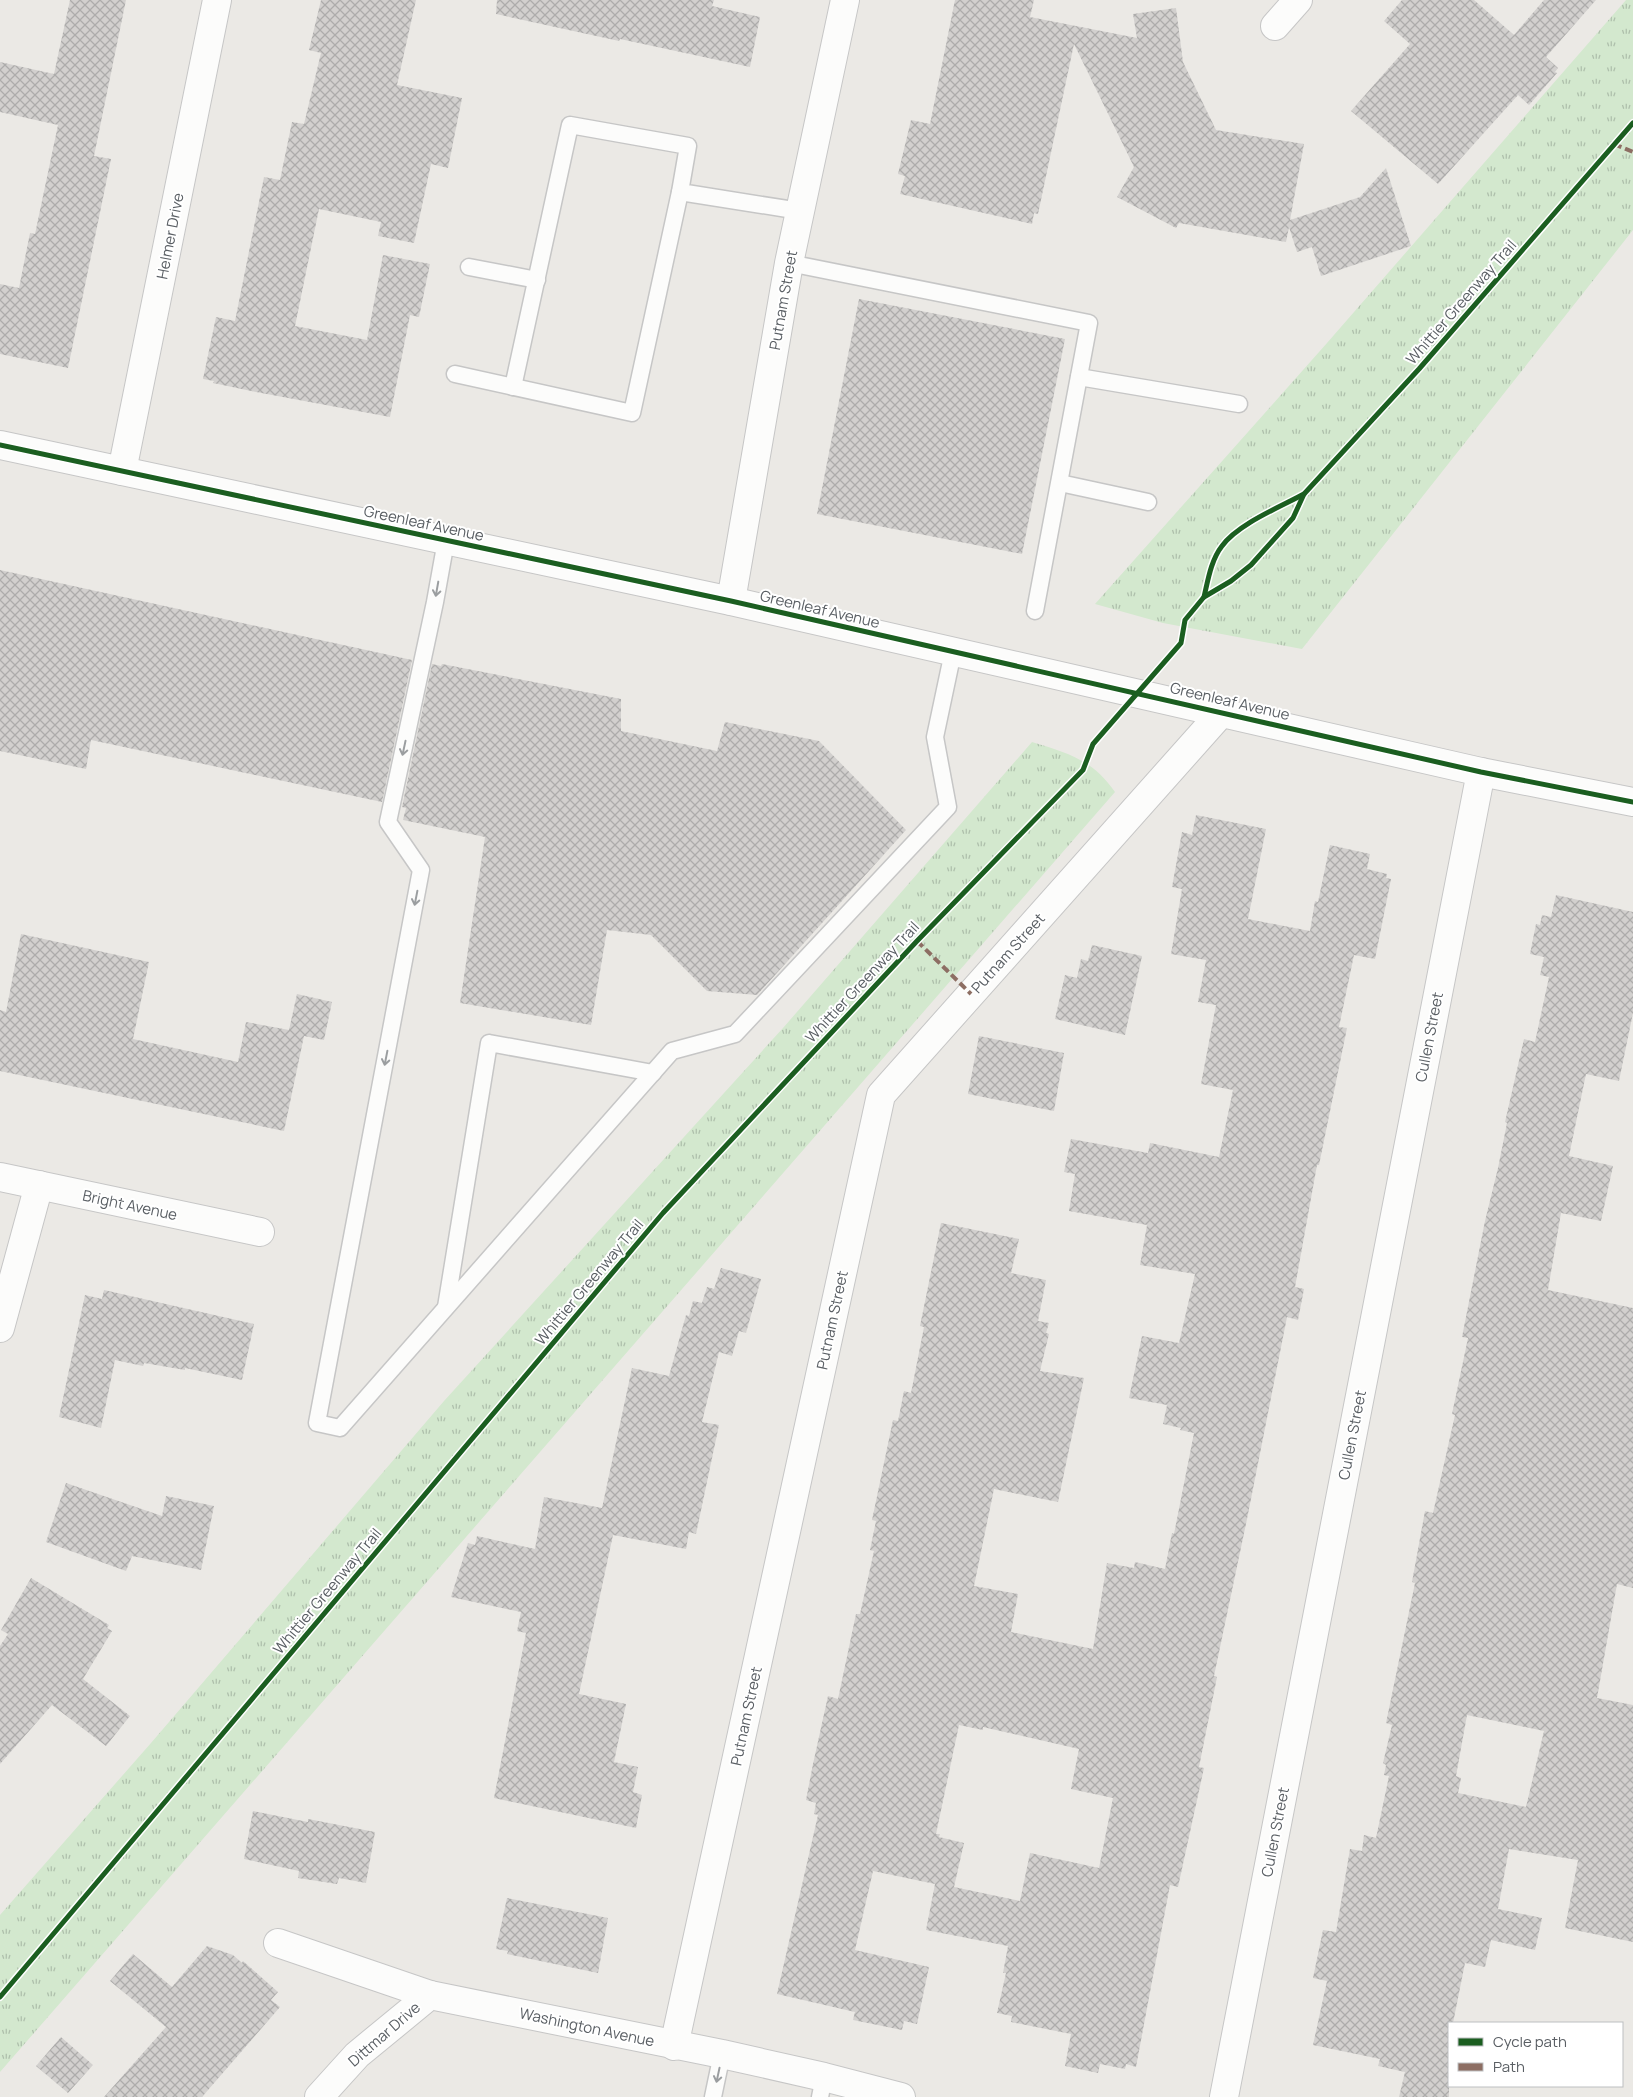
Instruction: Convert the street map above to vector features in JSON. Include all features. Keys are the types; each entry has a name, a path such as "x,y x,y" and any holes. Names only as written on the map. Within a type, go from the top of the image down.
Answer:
{"street":[{"name":"Helmer Drive","path":"122,471 217,0"},
{"name":"Putnam Street","path":"731,601 789,263 845,0"},
{"path":"1276,26 1298,0"},
{"name":"Greenleaf Avenue","path":"0,445 731,601 1481,772 1633,802"},
{"name":"Putnam Street","path":"674,2046 881,1095 1222,712"},
{"name":"Cullen Street","path":"1224,2097 1481,772"},
{"name":"Bright Avenue","path":"0,1177 260,1232"},
{"path":"0,1328 39,1185"},
{"name":"Washington Avenue","path":"278,1943 430,1994 674,2046 722,2054 822,2087 901,2097"},
{"name":"Dittmar Drive","path":"319,2097 356,2055 430,1994"}],"lane":[{"path":"455,374 513,387 632,413 680,192 688,146 570,125 513,387"},
{"path":"680,192 800,212"},
{"path":"789,263 1089,323 1035,611"},
{"path":"468,267 536,280"},
{"path":"1079,377 1239,404"},
{"path":"1060,483 1148,502"},
{"path":"446,541 435,602 388,822 421,870 317,1423 340,1428 672,1051 734,1034 948,807 935,737 954,652"},
{"path":"446,1308 489,1043 653,1073"},
{"path":"713,2097 722,2054"}],"green space":[{"path":"1626,0 1633,0 1633,230 1302,649 1163,623 1095,604 1327,343"},
{"path":"1032,742 1068,754 1089,765 1107,781 1115,792 0,2072 0,1915 151,1743 444,1401 783,1028"}],"building":[{"path":"70,0 126,0 94,156 111,159 68,368 0,354 0,284 19,288 30,233 35,234 58,125 0,112 0,62 54,74"},
{"path":"321,0 416,0 397,85 462,98 448,168 431,164 414,243 378,236 381,222 319,209 295,326 367,340 383,255 430,264 419,317 410,315 390,417 256,392 213,383 214,381 203,379 216,317 235,321 264,177 280,180 292,122 304,124 321,53 309,50"},
{"path":"497,0 714,0 712,6 760,17 750,67 496,14"},
{"path":"955,0 1034,0 1030,17 1137,38 1133,14 1176,8 1183,62 1216,130 1304,144 1290,220 1360,197 1386,168 1411,246 1321,276 1312,247 1297,252 1289,227 1286,242 1179,223 1176,228 1117,197 1134,167 1074,44 1038,214 1034,213 1032,224 900,194 905,176 898,174 911,120 930,124"},
{"path":"1402,0 1474,0 1514,35 1544,0 1596,0 1546,57 1558,68 1555,72 1557,73 1529,105 1518,95 1438,184 1351,111 1410,44 1384,21"},
{"path":"859,299 1065,339 1022,554 817,514"},
{"path":"0,570 412,660 382,802 91,740 86,769 0,751"},
{"path":"432,664 441,666 442,664 621,699 621,731 717,751 725,722 819,741 906,830 757,995 707,991 651,935 607,930 591,1025 460,1003 485,837 403,820 406,808 402,807"},
{"path":"1196,815 1266,829 1248,919 1310,931 1315,901 1318,902 1330,845 1370,854 1367,869 1387,874 1386,878 1391,879 1375,959 1354,955 1339,1027 1347,1028 1319,1165 1317,1165 1295,1287 1304,1289 1298,1320 1287,1317 1214,1676 1217,1677 1199,1767 1204,1768 1178,1887 1170,1885 1136,2067 1126,2064 1125,2069 1100,2064 1098,2073 1065,2066 1071,2034 1011,2022 1012,2016 997,2013 1006,1973 1003,1973 1008,1946 926,1930 935,1884 873,1871 855,1950 929,1967 917,2024 904,2021 902,2030 853,2020 855,2012 777,1994 818,1815 814,1814 816,1803 806,1800 813,1764 828,1696 838,1699 856,1614 860,1614 874,1551 870,1550 876,1521 872,1520 893,1420 898,1421 904,1391 911,1393 924,1327 920,1326 941,1223 1019,1239 1011,1273 1046,1280 1038,1321 1049,1323 1046,1333 1049,1334 1040,1371 1084,1378 1058,1502 994,1489 974,1586 1018,1594 1011,1632 1093,1649 1107,1563 1134,1568 1135,1562 1165,1569 1172,1533 1174,1534 1194,1433 1163,1424 1167,1405 1129,1398 1142,1336 1179,1343 1195,1274 1140,1265 1147,1225 1069,1211 1075,1174 1064,1172 1071,1139 1148,1153 1150,1143 1219,1157 1233,1090 1201,1084 1216,1005 1198,1002 1206,960 1171,954 1182,889 1172,887 1182,832 1192,835","holes":["959,1725 983,1730 983,1727 1079,1749 1071,1789 1113,1798 1099,1868 1030,1853 1020,1901 954,1887 964,1843 939,1837 940,1834 936,1834"]},
{"path":"1556,895 1633,912 1633,1013 1619,1081 1586,1074 1569,1156 1613,1166 1601,1221 1561,1213 1548,1290 1633,1308 1633,1588 1617,1584 1597,1698 1633,1705 1633,1942 1565,1928 1578,1860 1509,1849 1498,1909 1542,1918 1535,1950 1491,1940 1485,1967 1465,1963 1453,2022 1448,2022 1449,2097 1399,2097 1405,2072 1378,2066 1380,2059 1313,2045 1327,1981 1313,1978 1323,1930 1336,1932 1350,1849 1362,1851 1364,1835 1376,1838 1389,1776 1384,1775 1386,1765 1383,1763 1392,1725 1386,1723 1415,1583 1412,1582 1425,1511 1433,1513 1455,1415 1452,1414 1468,1338 1462,1337 1507,1123 1505,1122 1524,1039 1535,1042 1549,977 1540,975 1544,957 1530,954 1536,924 1540,925 1542,915 1551,917","holes":["1467,1715 1544,1731 1526,1807 1458,1793 1461,1778 1456,1776"]},
{"path":"21,934 149,962 133,1039 238,1062 246,1022 289,1030 297,994 332,1002 324,1040 304,1036 284,1131 0,1071 0,1010 6,1012"},
{"path":"1092,945 1142,956 1125,1035 1055,1019 1065,975 1077,978 1081,959 1088,961"},
{"path":"979,1036 1064,1053 1054,1111 968,1094"},
{"path":"721,1268 761,1279 746,1333 739,1331 732,1356 719,1352 702,1422 719,1425 696,1534 689,1532 686,1549 613,1535 579,1694 626,1704 614,1762 638,1767 633,1792 642,1795 636,1828 494,1798 526,1633 517,1631 521,1612 451,1597 468,1543 475,1545 477,1536 535,1549 544,1497 602,1508 632,1368 669,1376 686,1315 689,1316 693,1301 702,1303 707,1287 714,1289"},
{"path":"104,1290 254,1324 242,1380 185,1368 185,1370 144,1363 143,1366 115,1360 101,1428 59,1417 85,1295 102,1299"},
{"path":"66,1483 162,1516 166,1496 214,1506 201,1570 132,1556 126,1571 46,1542"},
{"path":"31,1578 109,1625 107,1628 112,1631 83,1679 130,1716 106,1746 52,1705 0,1764 0,1646 8,1634 1,1630"},
{"path":"253,1811 308,1822 308,1819 375,1832 366,1883 339,1878 337,1884 298,1878 299,1871 244,1859"},
{"path":"507,1898 608,1918 598,1973 507,1954 508,1951 496,1949"},
{"path":"207,1946 233,1955 242,1963 243,1961 278,1992 271,2000 280,2007 202,2097 104,2097 166,2027 110,1981 133,1954 172,1987"},
{"path":"61,2037 93,2065 68,2093 36,2066"}],"marked path":[{"path":"1614,144 1633,152"},
{"path":"917,941 971,994"}],"cycle path":[{"name":"Whittier Greenway Trail","path":"0,1997 663,1213 917,941 1083,770 1093,744 1181,643 1185,620 1204,597 1231,581 1251,565 1293,518 1304,494 1419,369 1633,123"},
{"path":"0,445 731,601 1481,772 1633,802"},
{"path":"1204,597 1215,557 1229,538 1249,523 1304,494"}]}
